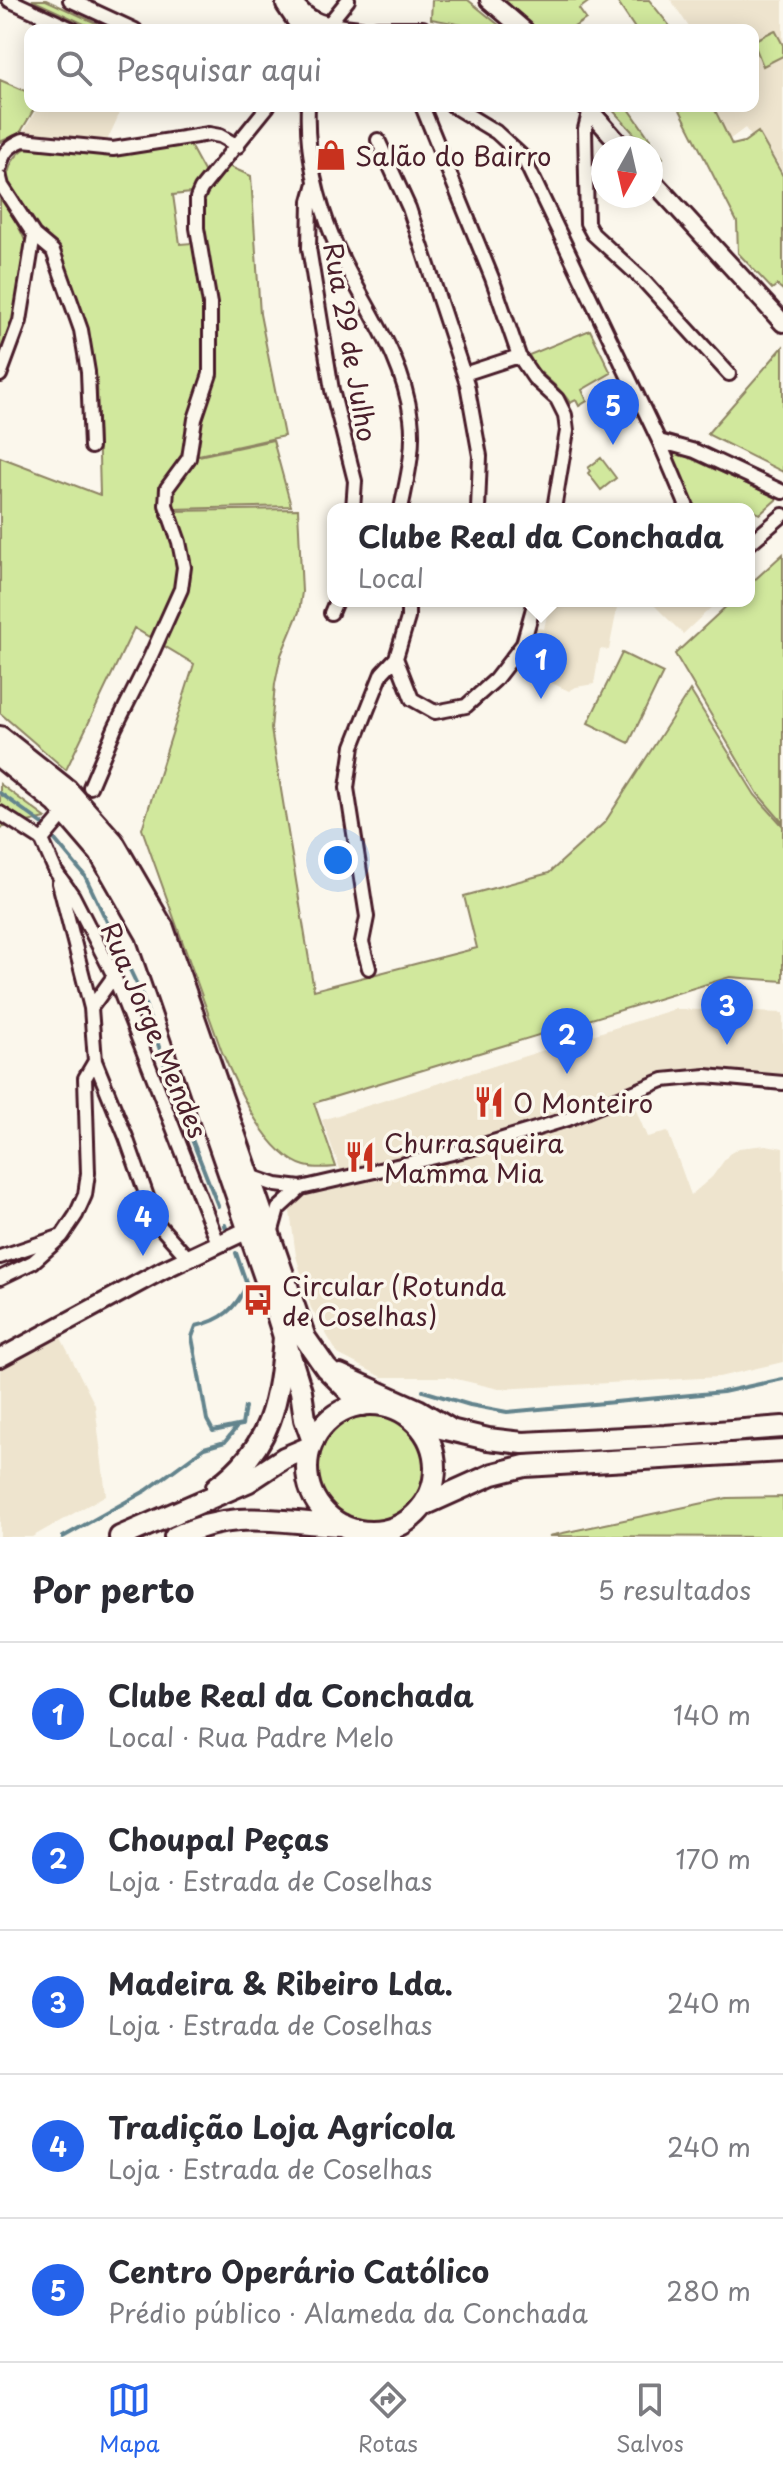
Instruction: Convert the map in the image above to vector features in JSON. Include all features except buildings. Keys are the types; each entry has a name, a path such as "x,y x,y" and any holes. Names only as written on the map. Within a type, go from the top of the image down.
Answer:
{"main road":[{"path":"0,737 67,790 113,842 163,928 305,1338 326,1368 363,1405"},
{"path":"0,757 57,803 100,853 147,935 301,1391 311,1444 307,1470 311,1492 324,1512 355,1530 382,1532 406,1522 424,1505 493,1474 525,1466 783,1451"},
{"path":"191,1506 227,1480 255,1452 274,1412 284,1337"},
{"path":"326,1368 418,1410 454,1432"},
{"path":"120,1537 249,1481 311,1444 333,1416 363,1405 382,1405 400,1411 416,1422 429,1440 435,1462 433,1484 424,1505"},
{"path":"416,1422 454,1432 523,1443 680,1436 783,1427"},
{"path":"175,1537 196,1527 228,1519 262,1518 342,1525"}],"street":[{"path":"9,0 61,24"},
{"path":"70,0 122,24"},
{"path":"282,0 298,24"},
{"path":"293,0 308,19 322,24"},
{"path":"329,24 348,0"},
{"path":"489,0 517,24"},
{"path":"90,787 181,589 184,567 166,505 167,488 189,458 195,419 210,374 210,304 199,243 197,198 264,112"},
{"path":"308,112 308,141 315,183 333,238 385,334 403,378 412,444 402,503"},
{"path":"424,112 492,278 519,356 534,378 557,399 565,415 567,431 555,503"},
{"path":"463,112 496,132 523,157 659,441 685,503"},
{"path":"587,112 587,223 593,234 643,280 729,374"},
{"path":"592,112 613,136"},
{"path":"586,142 604,126"},
{"path":"0,167 4,153 23,140 113,149 209,134 238,146"},
{"path":"378,140 409,208 464,374 480,456 478,503"},
{"path":"0,178 34,235 53,251 81,330 88,372 91,447"},
{"name":"Rua 29 de Julho","path":"315,183 310,201 309,248 332,390 355,481 353,503"},
{"path":"663,192 783,323"},
{"path":"0,375 20,321 34,235"},
{"path":"464,374 519,356"},
{"path":"659,441 695,451 783,492"},
{"path":"755,539 783,515"},
{"path":"369,968 362,942 367,917 347,788 353,746 382,673 396,658 408,618 408,607"},
{"path":"396,658 412,699 435,712 466,706 495,680 523,644 533,607"},
{"path":"0,813 42,840 59,820"},
{"name":"Rua Jorge Mendes","path":"42,840 56,872 73,896 114,976 218,1243"},
{"path":"56,872 91,1008 95,1061 156,1222 188,1258"},
{"path":"91,1008 114,976"},
{"path":"0,1278 33,1262 62,1236 85,1195 88,1173 85,1078 95,1061"},
{"path":"250,1176 276,1185 301,1188 470,1149 568,1119 663,1080 706,1076 783,1083"},
{"path":"270,1236 278,1209 301,1188"},
{"path":"0,1358 188,1258 248,1230"},
{"path":"0,1257 62,1236"}],"shaded area":[{"path":"671,0 783,0 783,172 758,132 751,136 745,128 729,140 717,112 759,112 759,24 687,24"},
{"path":"35,112 120,112 106,143 23,132"},
{"path":"549,607 617,609 609,650 600,649 594,684 569,691 524,670 526,665 520,662 537,628 544,629"},
{"path":"656,607 712,607 683,634"},
{"path":"675,1009 783,1013 783,1080 684,1072 663,1075 466,1145 342,1174 322,1120"},
{"path":"633,1103 647,1137 668,1132 691,1195 712,1177 729,1154 739,1148 766,1145 783,1148 783,1362 719,1377 499,1389 448,1377 382,1377 338,1354 311,1308 296,1256 289,1204 317,1190 509,1146"},
{"path":"58,1332 95,1405 106,1495 32,1537 0,1537 0,1365"}],"green space":[{"path":"32,0 46,0 98,24 84,24"},
{"path":"432,0 468,0 498,24 458,24 431,19"},
{"path":"504,0 591,0 579,9 586,19 578,24 530,24"},
{"path":"616,0 649,0 668,24 632,24"},
{"path":"775,30 783,45 783,56 763,66 759,56 759,38"},
{"path":"0,80 24,90 24,112 32,112 20,133 0,142"},
{"path":"614,112 631,112 648,136 636,136"},
{"path":"681,112 716,112 732,145 744,142 758,132 783,176 783,290 777,285 772,289 738,253 737,222"},
{"path":"187,140 205,173 191,193 173,195 180,244 192,243 203,304 203,372 188,418 183,454 159,486 159,506 177,567 174,587 151,638 134,628 66,770 0,713 0,457 100,495 97,379 86,322 56,248 7,184 8,172 15,158 28,147 105,153"},
{"path":"226,165 251,176 260,314 284,436 194,456 200,420 215,374 202,199"},
{"path":"0,195 22,234 27,256 19,303 0,361"},
{"path":"590,330 611,373 582,390 587,401 579,406 576,400 570,403 537,369 529,355"},
{"path":"783,347 783,472 707,434"},
{"path":"273,440 291,506 171,509 171,490 194,457"},
{"path":"674,453 679,453 778,498 760,514 755,512 755,503 691,503 672,461"},
{"path":"601,458 616,478 601,490 588,473 588,468"},
{"path":"298,509 302,592 299,612 281,655 271,729 314,990 477,948 464,896 549,873 605,822 690,690 755,795 783,826 783,981 730,977 314,1103 336,1167 305,1166 278,1148 254,1118 222,1052 142,829 194,664 161,644 185,591 172,511"},
{"path":"783,554 783,823 758,794 675,654 726,607 755,607 755,580"},
{"path":"622,653 663,673 629,743 588,723"},
{"path":"0,784 46,818 0,828"},
{"path":"370,1414 391,1418 409,1430 421,1448 425,1469 421,1490 409,1508 391,1520 370,1524 349,1520 331,1508 319,1490 315,1469 319,1448 331,1430 349,1418"},
{"path":"783,1497 783,1537 549,1536 727,1498"}],"waterway":[{"path":"0,793 43,824"},
{"path":"55,840 85,876 142,995 175,1096 218,1206"},
{"path":"236,1253 247,1285 227,1312 196,1326 192,1337 207,1420 213,1431 242,1425 245,1407"},
{"path":"423,1391 507,1412 723,1392 783,1379"},
{"path":"63,1537 147,1490 204,1448 225,1442 236,1428"}],"place":[{"name":"Salão do Bairro","path":"331,155"},
{"name":"Centro Operário Católico","path":"613,445"},
{"name":"Clube Real da Conchada","path":"541,699"},
{"name":"Madeira & Ribeiro Lda.","path":"727,1045"},
{"name":"Choupal Peças","path":"567,1074"},
{"name":"O Monteiro","path":"489,1102"},
{"name":"Churrasqueira Mamma Mia","path":"360,1157"},
{"name":"Tradição Loja Agrícola","path":"143,1256"},
{"name":"Circular (Rotunda de Coselhas)","path":"258,1300"}]}
